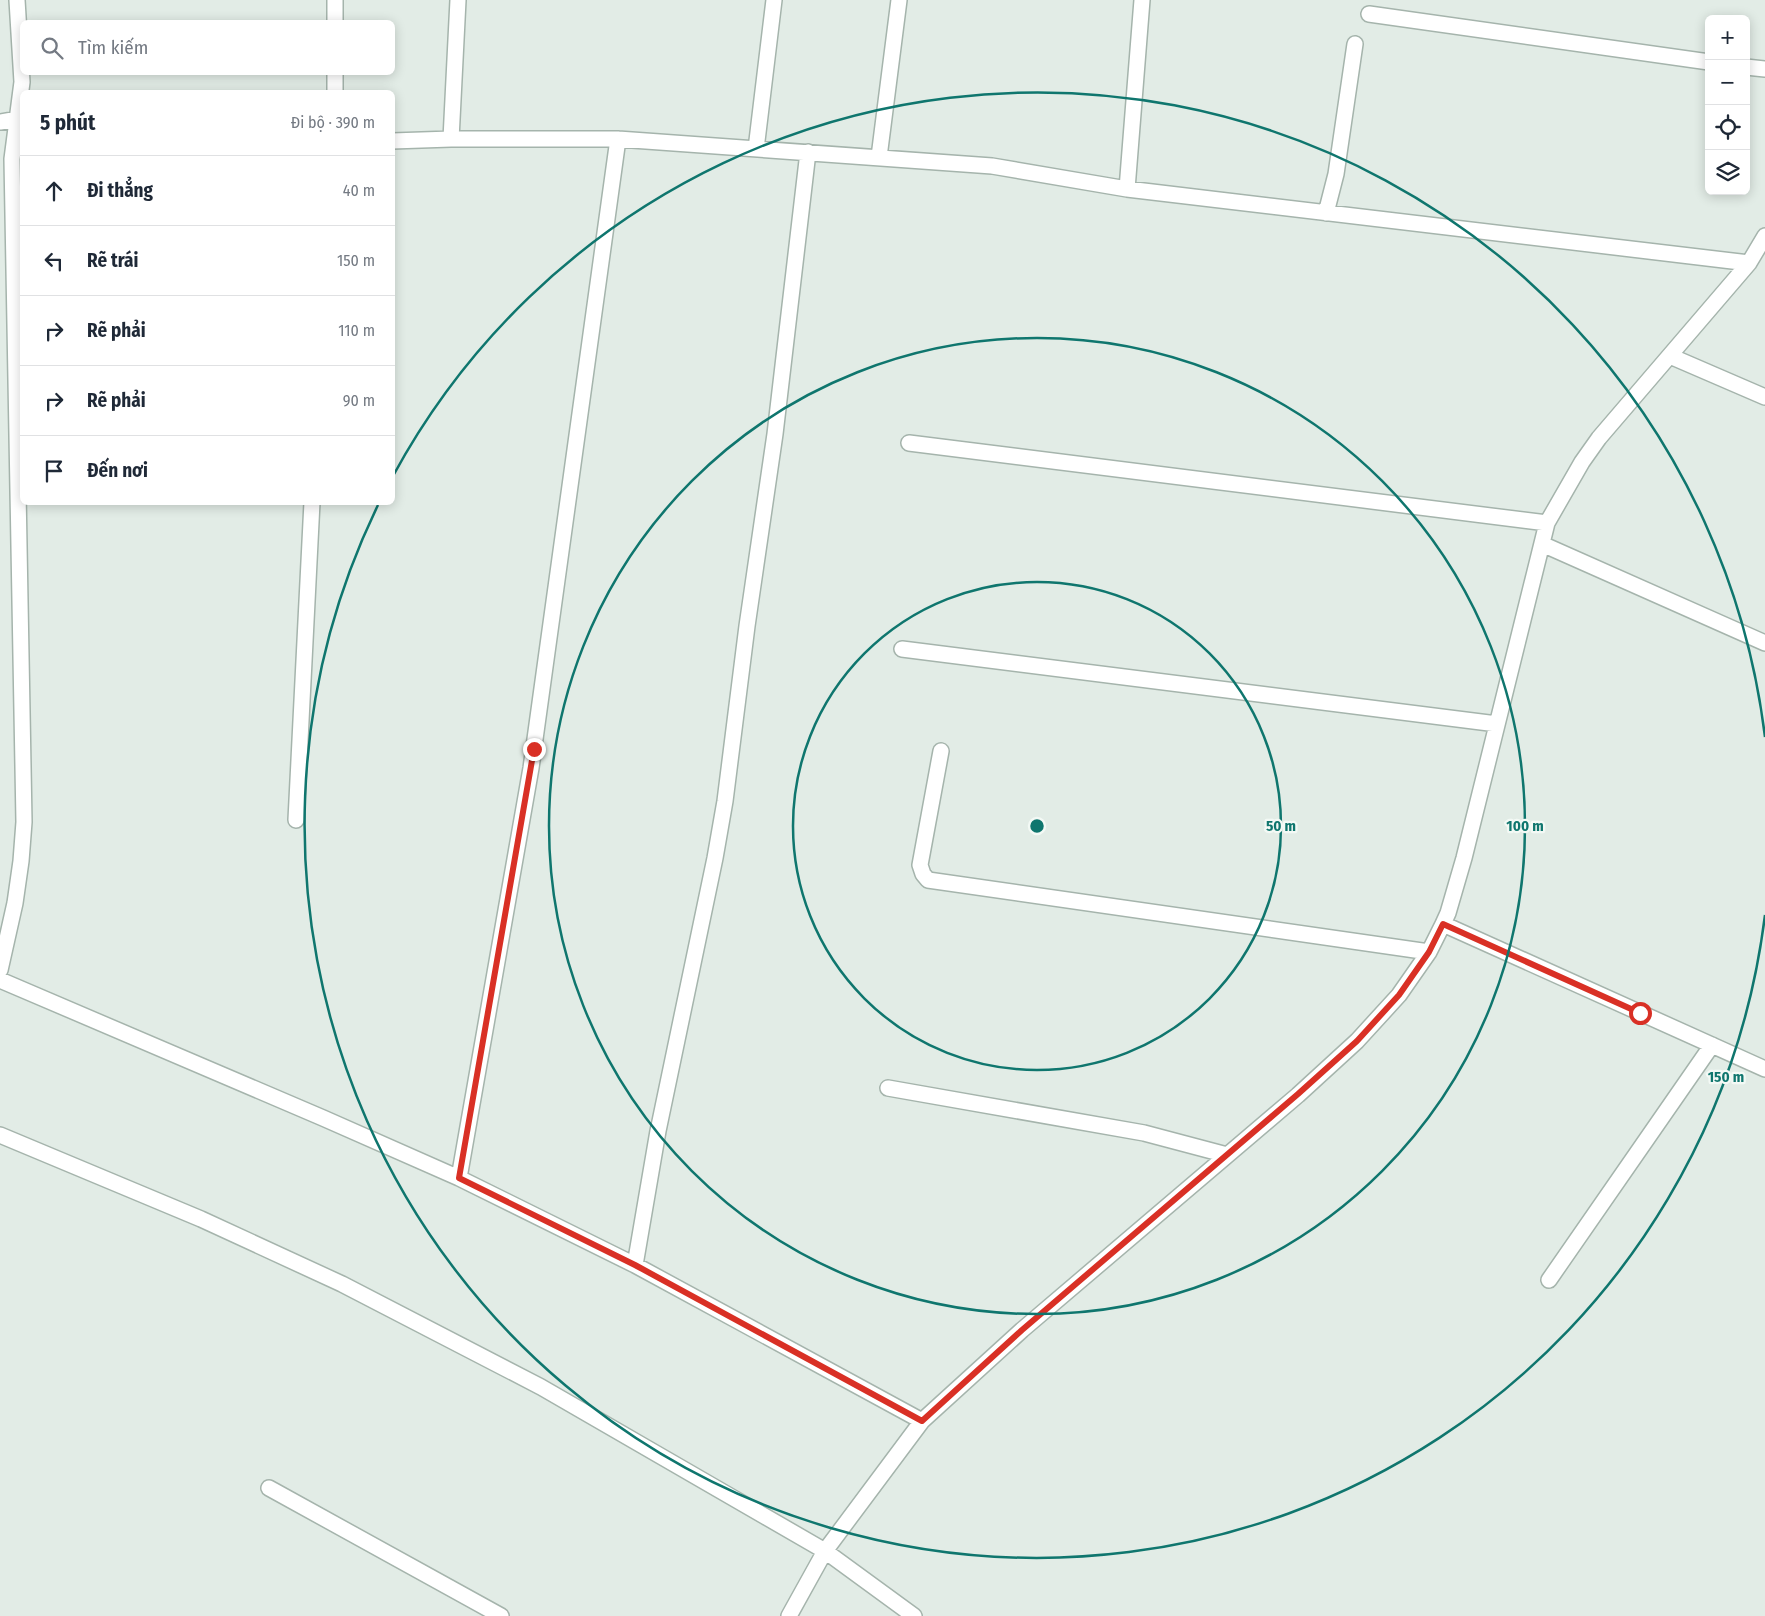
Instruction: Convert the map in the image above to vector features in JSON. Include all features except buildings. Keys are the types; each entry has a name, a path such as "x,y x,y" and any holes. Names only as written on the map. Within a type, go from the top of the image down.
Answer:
{"street":[{"path":"17,0 20,49"},
{"path":"335,0 335,20"},
{"path":"451,139 458,0"},
{"path":"756,149 774,0"},
{"path":"879,157 899,0"},
{"path":"1127,189 1142,0"},
{"path":"1369,14 1705,61"},
{"path":"1326,212 1336,174 1355,44"},
{"path":"1750,68 1765,70"},
{"path":"21,90 22,75"},
{"path":"335,75 335,90"},
{"path":"20,100 13,142 17,159 20,443"},
{"path":"0,122 18,119"},
{"path":"459,1178 531,768 618,139"},
{"path":"395,141 618,139 992,166 1127,189 1749,263"},
{"path":"635,1265 658,1131 715,858 725,800 747,626 775,434 808,152"},
{"path":"788,1616 825,1551 922,1421 1022,1330 1298,1094 1357,1041 1399,995 1429,952 1443,924 1464,858 1547,523 1582,462 1599,438 1749,263 1765,236"},
{"path":"1670,356 1765,397"},
{"path":"909,443 1547,523"},
{"path":"0,970 15,903 24,822 21,505"},
{"path":"296,820 312,505"},
{"path":"1542,544 1765,643"},
{"path":"902,650 1496,724"},
{"path":"942,751 920,864 923,874 928,880 1429,952"},
{"path":"1443,924 1765,1069"},
{"path":"0,980 459,1178 635,1265 922,1421"},
{"path":"1548,1280 1712,1045"},
{"path":"888,1088 1144,1134 1227,1155"},
{"path":"0,1135 200,1219 342,1284 541,1387 825,1551 914,1616"},
{"path":"269,1488 501,1616"}],"route":[{"path":"534,749 459,1178 635,1265 922,1421 1022,1330 1298,1094 1357,1041 1399,995 1429,952 1443,924 1640,1013"}]}
